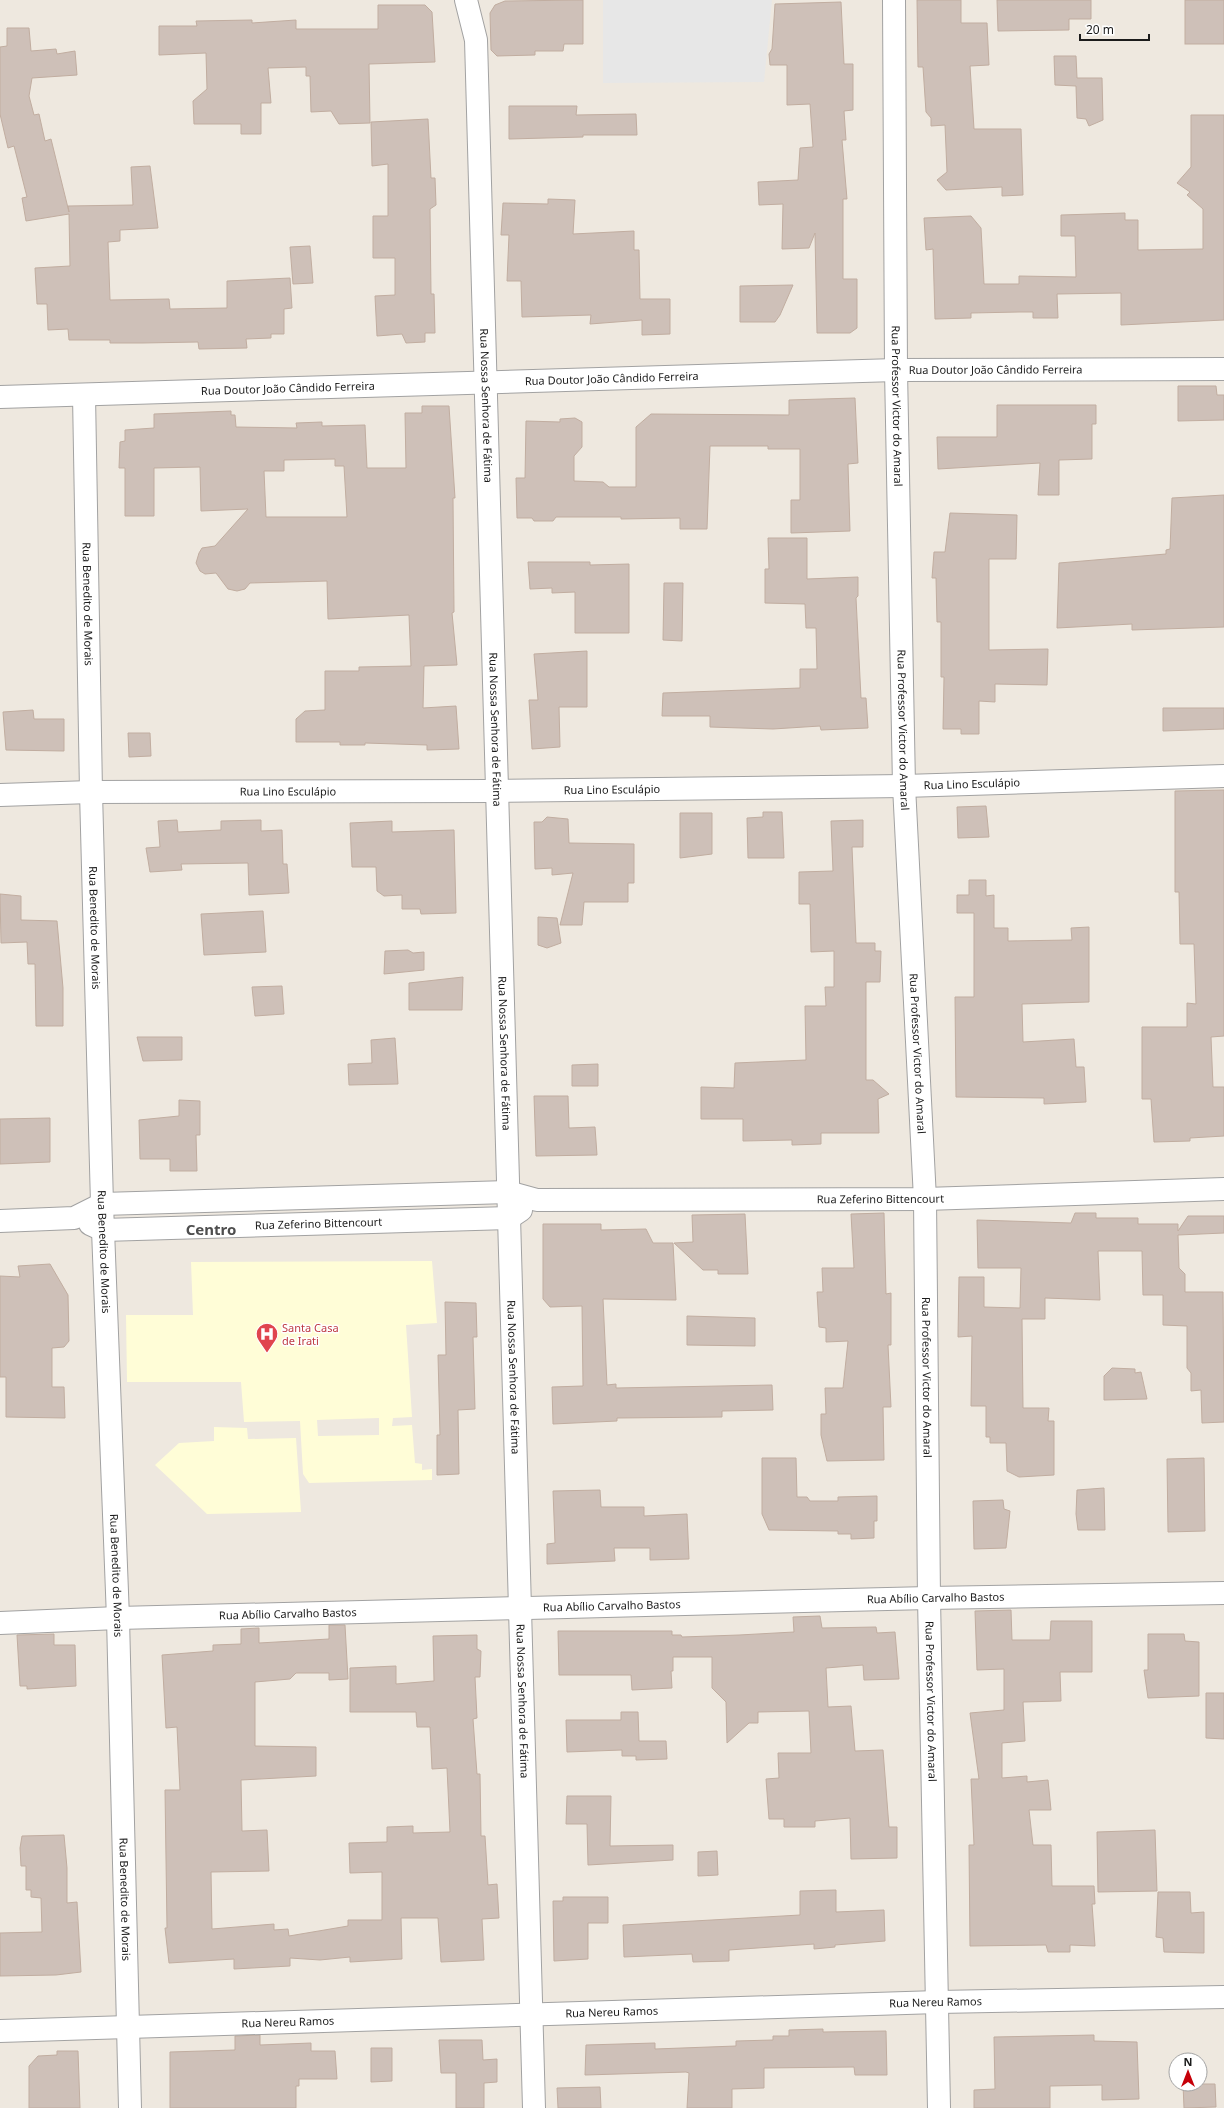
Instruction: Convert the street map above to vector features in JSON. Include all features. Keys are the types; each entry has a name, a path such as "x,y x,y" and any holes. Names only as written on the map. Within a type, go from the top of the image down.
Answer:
{"street":[{"name":"Rua Nossa Senhora de Fátima","path":"466,0 476,40 484,383 522,1608 534,2108"},
{"name":"Rua Professor Victor do Amaral","path":"894,0 896,370 904,786 925,1199 929,1598 939,2108"},
{"name":"Rua Doutor João Cândido Ferreira","path":"0,397 896,370 1224,369"},
{"name":"Rua Benedito de Morais","path":"84,395 91,792 102,1204 118,1618 130,2108"},
{"name":"Rua Lino Esculápio","path":"0,795 91,792 496,791 904,786 1224,776"},
{"name":"Rua Zeferino Bittencourt","path":"74,1218 102,1204 508,1192 537,1200 925,1199 1224,1189"},
{"path":"509,1218 537,1200"},
{"name":"Rua Zeferino Bittencourt","path":"0,1221 74,1218 104,1230 509,1218"},
{"name":"Rua Abílio Carvalho Bastos","path":"0,1623 118,1618 929,1598 1224,1593"},
{"name":"Rua Nereu Ramos","path":"0,2031 532,2016 938,2002 1224,1997"}],"shaded area":[{"path":"603,0 772,0 764,82 603,83"},
{"name":"Santa Casa de Irati","path":"432,1261 437,1323 406,1325 412,1417 393,1418 392,1426 412,1425 415,1463 422,1464 422,1470 432,1469 432,1480 309,1483 303,1474 300,1421 244,1422 241,1382 127,1382 126,1315 193,1315 191,1262","holes":["379,1418 379,1435 318,1436 317,1420"]},
{"path":"214,1427 247,1428 248,1439 296,1438 301,1512 207,1514 155,1465 179,1443 214,1441"}],"building":[{"path":"583,0 583,44 564,44 563,51 535,51 535,55 497,56 491,50 490,13 495,5 505,1"},
{"path":"917,0 961,0 961,23 987,23 989,65 970,66 974,129 1021,129 1023,195 1002,196 1002,187 946,190 937,180 947,172 945,125 931,126 931,118 926,112 923,67 918,67"},
{"path":"997,0 1091,0 1091,19 1069,19 1069,30 998,31"},
{"path":"1185,0 1224,0 1224,44 1185,44"},
{"path":"841,2 844,64 853,64 853,110 844,111 846,140 842,140 847,199 843,199 843,279 857,279 857,328 850,333 817,333 815,233 809,248 782,249 783,204 759,205 758,182 798,180 800,148 813,147 810,104 787,105 787,65 770,65 769,54 772,49 775,4"},
{"path":"378,5 425,5 432,12 435,62 369,64 370,123 339,124 331,111 311,112 310,76 306,76 306,67 268,68 271,103 261,103 261,134 241,134 241,124 194,124 193,101 207,89 206,53 159,55 159,26 197,26 196,21 252,20 252,23 296,20 296,29 378,29"},
{"path":"7,28 29,28 31,51 56,49 57,54 75,51 77,75 32,78 29,96 34,115 39,114 45,141 51,139 69,212 68,206 133,205 131,167 150,166 158,228 120,230 120,241 108,242 110,300 169,299 170,309 227,308 227,281 290,278 292,308 284,309 284,334 271,334 271,338 246,339 247,348 199,349 198,342 110,343 110,340 69,340 68,329 48,330 47,304 37,304 35,268 70,266 69,214 26,221 22,198 27,197 14,146 8,148 0,114 0,47 7,46"},
{"path":"1054,56 1076,56 1077,78 1102,78 1103,120 1089,126 1086,119 1077,118 1076,86 1055,85"},
{"path":"509,106 577,106 576,115 636,114 637,135 583,135 583,137 509,139"},
{"path":"1191,115 1224,115 1224,320 1121,325 1121,293 1057,294 1058,318 1033,318 1033,312 1019,312 971,313 971,318 935,319 933,249 926,250 924,218 971,216 981,228 984,284 1019,284 1019,276 1076,277 1075,236 1061,236 1061,215 1125,213 1125,220 1138,220 1138,250 1203,249 1203,209 1187,195 1190,192 1177,183 1191,167"},
{"path":"428,119 431,178 435,178 436,205 430,209 431,294 434,294 435,333 425,333 425,342 406,343 402,334 377,336 375,296 395,295 395,258 373,258 373,216 388,216 388,164 372,166 371,122"},
{"path":"548,199 575,200 573,234 634,231 634,250 639,250 640,299 670,299 670,334 642,335 642,320 590,324 591,315 522,317 521,281 507,281 509,235 501,235 503,203 548,204"},
{"path":"310,246 313,283 293,284 290,247"},
{"path":"793,285 780,315 775,322 740,322 740,286"},
{"path":"1178,386 1216,386 1217,395 1224,395 1224,420 1178,421"},
{"path":"855,398 858,463 848,464 850,531 791,533 791,500 800,500 800,449 768,449 768,446 710,446 707,529 680,529 680,518 621,519 621,517 556,517 553,521 534,521 532,518 517,518 516,478 525,478 526,421 560,422 560,419 575,418 582,422 582,447 574,456 574,481 603,482 609,487 636,487 636,427 651,414 789,415 789,400"},
{"path":"997,405 1096,405 1096,424 1092,424 1092,459 1059,460 1059,495 1038,495 1040,463 938,469 937,437 997,437"},
{"path":"422,406 449,406 455,498 453,498 454,612 452,613 457,665 424,666 423,708 456,706 459,749 427,750 427,745 365,743 365,745 340,745 340,742 296,742 296,719 305,711 325,710 325,671 359,671 359,667 411,666 409,615 328,619 327,581 250,583 245,589 237,591 228,589 216,573 205,574 200,571 196,563 202,548 215,546 248,509 201,511 200,467 154,468 154,516 125,516 125,468 119,468 120,442 125,441 125,430 154,428 154,414 231,411 231,415 235,415 236,427 297,428 296,423 322,422 322,426 365,425 367,468 406,468 405,413 422,413","holes":["335,459 335,466 344,466 347,517 266,517 264,471 284,471 284,460"]},
{"path":"1224,495 1224,627 1132,630 1132,624 1057,628 1059,563 1166,554 1166,550 1170,549 1172,498"},
{"path":"950,513 1017,515 1016,559 989,559 989,650 1048,649 1047,685 995,684 995,702 979,701 979,734 961,734 961,729 943,729 944,677 941,677 941,622 937,622 936,578 932,578 934,552 945,552"},
{"path":"768,538 807,538 807,579 858,577 858,596 856,598 861,698 866,698 868,728 821,730 820,726 773,729 710,727 710,716 662,716 663,693 800,688 800,669 817,669 816,628 806,628 805,604 765,603 765,569 769,569"},
{"path":"528,562 590,562 590,565 629,564 629,633 575,633 575,592 552,593 552,588 530,589"},
{"path":"664,583 683,583 682,641 663,640"},
{"path":"587,651 587,707 559,707 560,747 532,749 529,700 538,700 534,654"},
{"path":"1163,708 1224,708 1224,729 1163,731"},
{"path":"33,710 34,719 64,719 64,751 6,750 3,712"},
{"path":"128,733 150,733 151,756 129,757"},
{"path":"1224,790 1224,1036 1211,1037 1213,1087 1224,1087 1224,1136 1190,1138 1190,1141 1154,1142 1151,1099 1142,1099 1142,1027 1187,1027 1187,1003 1196,1004 1194,944 1180,944 1179,892 1175,892 1175,791"},
{"path":"986,806 989,837 958,838 957,807"},
{"path":"763,812 782,812 784,858 748,858 747,818 763,817"},
{"path":"680,813 712,813 712,854 680,858"},
{"path":"547,817 568,819 569,843 634,844 634,883 628,883 628,902 584,902 582,925 560,925 573,873 552,875 552,868 535,869 534,822 542,822"},
{"path":"177,820 178,832 221,830 221,821 261,820 261,831 282,830 283,864 287,864 289,893 249,895 248,863 181,864 182,870 150,872 146,848 160,847 158,821"},
{"path":"863,820 863,847 852,847 856,943 875,943 875,951 881,951 880,982 866,982 866,1080 873,1080 889,1094 878,1099 879,1133 821,1133 821,1144 792,1145 792,1140 743,1141 743,1119 701,1119 701,1087 734,1088 735,1063 806,1060 805,1006 826,1006 825,987 834,987 834,951 811,952 810,904 799,904 799,872 833,871 831,821"},
{"path":"392,821 392,832 454,830 456,913 421,914 420,909 402,909 402,895 384,896 377,891 376,867 352,867 350,823"},
{"path":"969,880 986,880 986,896 994,895 994,928 1008,928 1008,941 1072,940 1071,928 1089,927 1089,1002 1022,1004 1023,1042 1074,1039 1076,1067 1084,1067 1086,1102 1044,1104 1044,1098 956,1097 955,997 974,997 974,913 957,913 957,895 969,895"},
{"path":"0,894 21,896 21,920 57,921 63,988 63,1026 36,1026 35,964 28,964 27,942 1,943"},
{"path":"263,911 266,952 204,955 201,914"},
{"path":"538,917 557,918 561,943 547,948 538,945"},
{"path":"408,950 413,953 424,952 424,970 384,974 385,951"},
{"path":"463,977 462,1010 409,1010 409,983"},
{"path":"282,986 284,1014 255,1016 252,987"},
{"path":"137,1037 182,1037 182,1060 143,1061"},
{"path":"395,1038 398,1084 349,1085 348,1064 372,1063 371,1040"},
{"path":"598,1064 598,1086 572,1086 572,1065"},
{"path":"534,1096 568,1096 569,1128 595,1127 597,1155 536,1156"},
{"path":"179,1100 200,1101 200,1135 196,1135 197,1171 170,1171 170,1159 140,1159 139,1120 179,1116"},
{"path":"50,1118 50,1162 0,1164 0,1119"},
{"path":"884,1213 886,1294 891,1293 891,1345 888,1345 891,1407 883,1407 884,1460 827,1461 821,1435 821,1414 826,1414 825,1388 843,1388 848,1341 826,1342 826,1328 819,1327 817,1292 823,1292 822,1268 854,1268 851,1214"},
{"path":"1075,1213 1096,1213 1096,1218 1138,1218 1138,1224 1178,1224 1178,1231 1188,1216 1224,1216 1224,1233 1178,1235 1179,1268 1185,1274 1185,1292 1223,1292 1224,1422 1202,1423 1201,1390 1191,1391 1191,1373 1187,1368 1187,1326 1163,1325 1163,1295 1143,1295 1142,1251 1098,1251 1100,1300 1045,1298 1045,1319 1022,1319 1023,1408 1049,1408 1048,1421 1054,1421 1054,1475 1019,1477 1007,1471 1006,1443 990,1443 990,1437 986,1437 986,1406 971,1406 972,1336 958,1337 959,1277 984,1277 984,1307 1020,1308 1021,1268 978,1268 977,1220 1071,1223"},
{"path":"745,1214 748,1274 718,1274 718,1270 703,1270 674,1243 693,1242 692,1215"},
{"path":"543,1224 601,1224 601,1230 646,1229 653,1243 673,1243 676,1300 603,1299 607,1385 616,1384 616,1388 772,1385 773,1410 722,1411 722,1417 617,1418 617,1421 553,1424 552,1387 583,1386 582,1306 550,1307 543,1299"},
{"path":"50,1264 68,1295 69,1341 64,1347 52,1348 52,1387 64,1387 65,1418 6,1417 6,1377 0,1377 0,1276 20,1277 18,1266"},
{"path":"445,1302 476,1303 477,1337 473,1337 475,1409 458,1410 459,1474 437,1475 437,1435 440,1435 438,1355 446,1355"},
{"path":"687,1316 755,1318 755,1346 687,1345"},
{"path":"1112,1368 1135,1369 1135,1373 1141,1372 1147,1399 1104,1400 1104,1376"},
{"path":"762,1458 796,1458 797,1497 807,1497 810,1501 838,1501 838,1497 877,1496 877,1521 874,1521 874,1538 851,1539 851,1534 838,1534 838,1531 769,1530 762,1514"},
{"path":"1204,1458 1205,1531 1168,1532 1167,1459"},
{"path":"1104,1488 1105,1530 1078,1530 1076,1514 1077,1490"},
{"path":"600,1490 601,1507 644,1507 644,1516 687,1514 689,1559 650,1560 650,1548 614,1548 615,1561 547,1564 547,1544 555,1543 553,1491"},
{"path":"1003,1500 1004,1509 1010,1511 1006,1548 974,1549 973,1501"},
{"path":"1011,1610 1012,1640 1050,1640 1051,1621 1092,1621 1092,1672 1060,1672 1061,1701 1023,1702 1025,1741 1002,1743 1002,1778 1027,1776 1027,1782 1048,1780 1051,1810 1029,1810 1033,1845 1051,1845 1052,1886 1094,1886 1095,1904 1092,1904 1095,1946 1070,1945 1070,1952 1048,1952 1046,1945 970,1946 969,1845 974,1845 971,1779 979,1779 970,1713 1004,1710 1004,1669 977,1670 975,1611"},
{"path":"820,1616 822,1628 876,1627 877,1633 895,1632 899,1679 864,1680 863,1665 826,1668 828,1707 851,1706 855,1751 883,1750 889,1827 897,1827 897,1858 851,1859 850,1818 815,1821 815,1827 784,1827 784,1819 769,1819 766,1779 779,1778 778,1753 811,1753 809,1711 758,1712 758,1723 749,1723 727,1743 726,1702 712,1688 712,1657 673,1657 673,1671 671,1671 672,1688 632,1690 631,1675 559,1675 558,1631 672,1631 672,1635 681,1635 682,1637 794,1632 793,1617"},
{"path":"329,1625 345,1625 348,1679 329,1680 329,1673 296,1673 290,1679 255,1682 255,1746 316,1747 316,1776 241,1780 242,1831 267,1830 269,1871 211,1872 212,1929 274,1924 274,1930 288,1929 289,1936 348,1926 348,1920 382,1920 382,1872 350,1873 349,1843 387,1842 387,1827 413,1826 413,1833 450,1832 447,1768 432,1769 430,1727 417,1727 416,1712 350,1712 350,1668 396,1666 396,1684 434,1681 433,1636 477,1635 477,1649 481,1651 480,1677 475,1677 477,1718 473,1719 477,1774 480,1774 481,1836 485,1836 488,1885 497,1884 499,1918 482,1919 484,1960 441,1962 438,1918 401,1918 402,1959 350,1962 350,1957 320,1960 290,1958 290,1966 234,1969 234,1959 169,1963 165,1928 167,1928 165,1790 180,1790 177,1727 166,1728 162,1655 213,1651 213,1645 241,1644 241,1629 259,1628 259,1643 329,1639"},
{"path":"54,1634 54,1645 75,1645 76,1686 27,1689 27,1686 20,1686 17,1635"},
{"path":"1148,1634 1184,1634 1185,1641 1199,1642 1199,1696 1148,1698 1144,1670 1148,1670"},
{"path":"1206,1693 1224,1693 1224,1739 1206,1738"},
{"path":"621,1712 638,1712 639,1741 666,1741 667,1759 636,1760 636,1756 622,1756 622,1750 567,1752 566,1720 621,1720"},
{"path":"567,1796 611,1796 610,1846 673,1845 673,1860 588,1865 587,1824 566,1824"},
{"path":"1155,1830 1157,1891 1098,1892 1097,1832"},
{"path":"64,1835 67,1868 67,1903 77,1902 81,1972 56,1975 0,1976 0,1933 42,1932 41,1898 31,1897 31,1890 26,1890 26,1866 21,1866 20,1848 22,1836"},
{"path":"717,1851 718,1875 698,1876 698,1852"},
{"path":"836,1890 836,1912 884,1910 885,1941 835,1945 835,1947 814,1949 814,1944 729,1950 729,1961 693,1962 692,1954 624,1957 623,1925 800,1915 800,1891"},
{"path":"1158,1892 1190,1892 1191,1913 1204,1912 1204,1953 1164,1952 1163,1938 1156,1937"},
{"path":"563,1897 608,1897 608,1923 588,1923 588,1959 554,1961 553,1901 563,1901"},
{"path":"823,2029 823,2032 886,2031 887,2075 855,2075 854,2067 764,2068 764,2088 732,2089 732,2108 687,2108 689,2073 686,2072 585,2075 586,2045 655,2043 655,2049 736,2046 736,2041 773,2040 773,2036 789,2036 789,2030"},
{"path":"260,2035 260,2045 311,2043 311,2051 335,2051 337,2079 299,2079 299,2086 296,2086 296,2108 170,2108 170,2052 235,2050 235,2036"},
{"path":"1094,2035 1094,2041 1137,2042 1139,2099 1102,2100 1102,2085 1050,2086 1050,2108 974,2108 974,2090 995,2089 994,2037"},
{"path":"439,2040 482,2040 483,2060 497,2059 497,2082 484,2083 484,2108 456,2108 456,2073 441,2073"},
{"path":"371,2048 392,2048 392,2081 371,2082"},
{"path":"57,2051 78,2051 80,2108 29,2108 29,2066 38,2056 57,2055"},
{"path":"1208,2084 1215,2084 1216,2107 1184,2108 1183,2092 1208,2092"},
{"path":"600,2087 601,2108 558,2108 557,2088"}],"place":[{"name":"Santa Casa de Irati","path":"267,1354"}],"district":[{"name":"Centro","path":"211,1230"}]}
